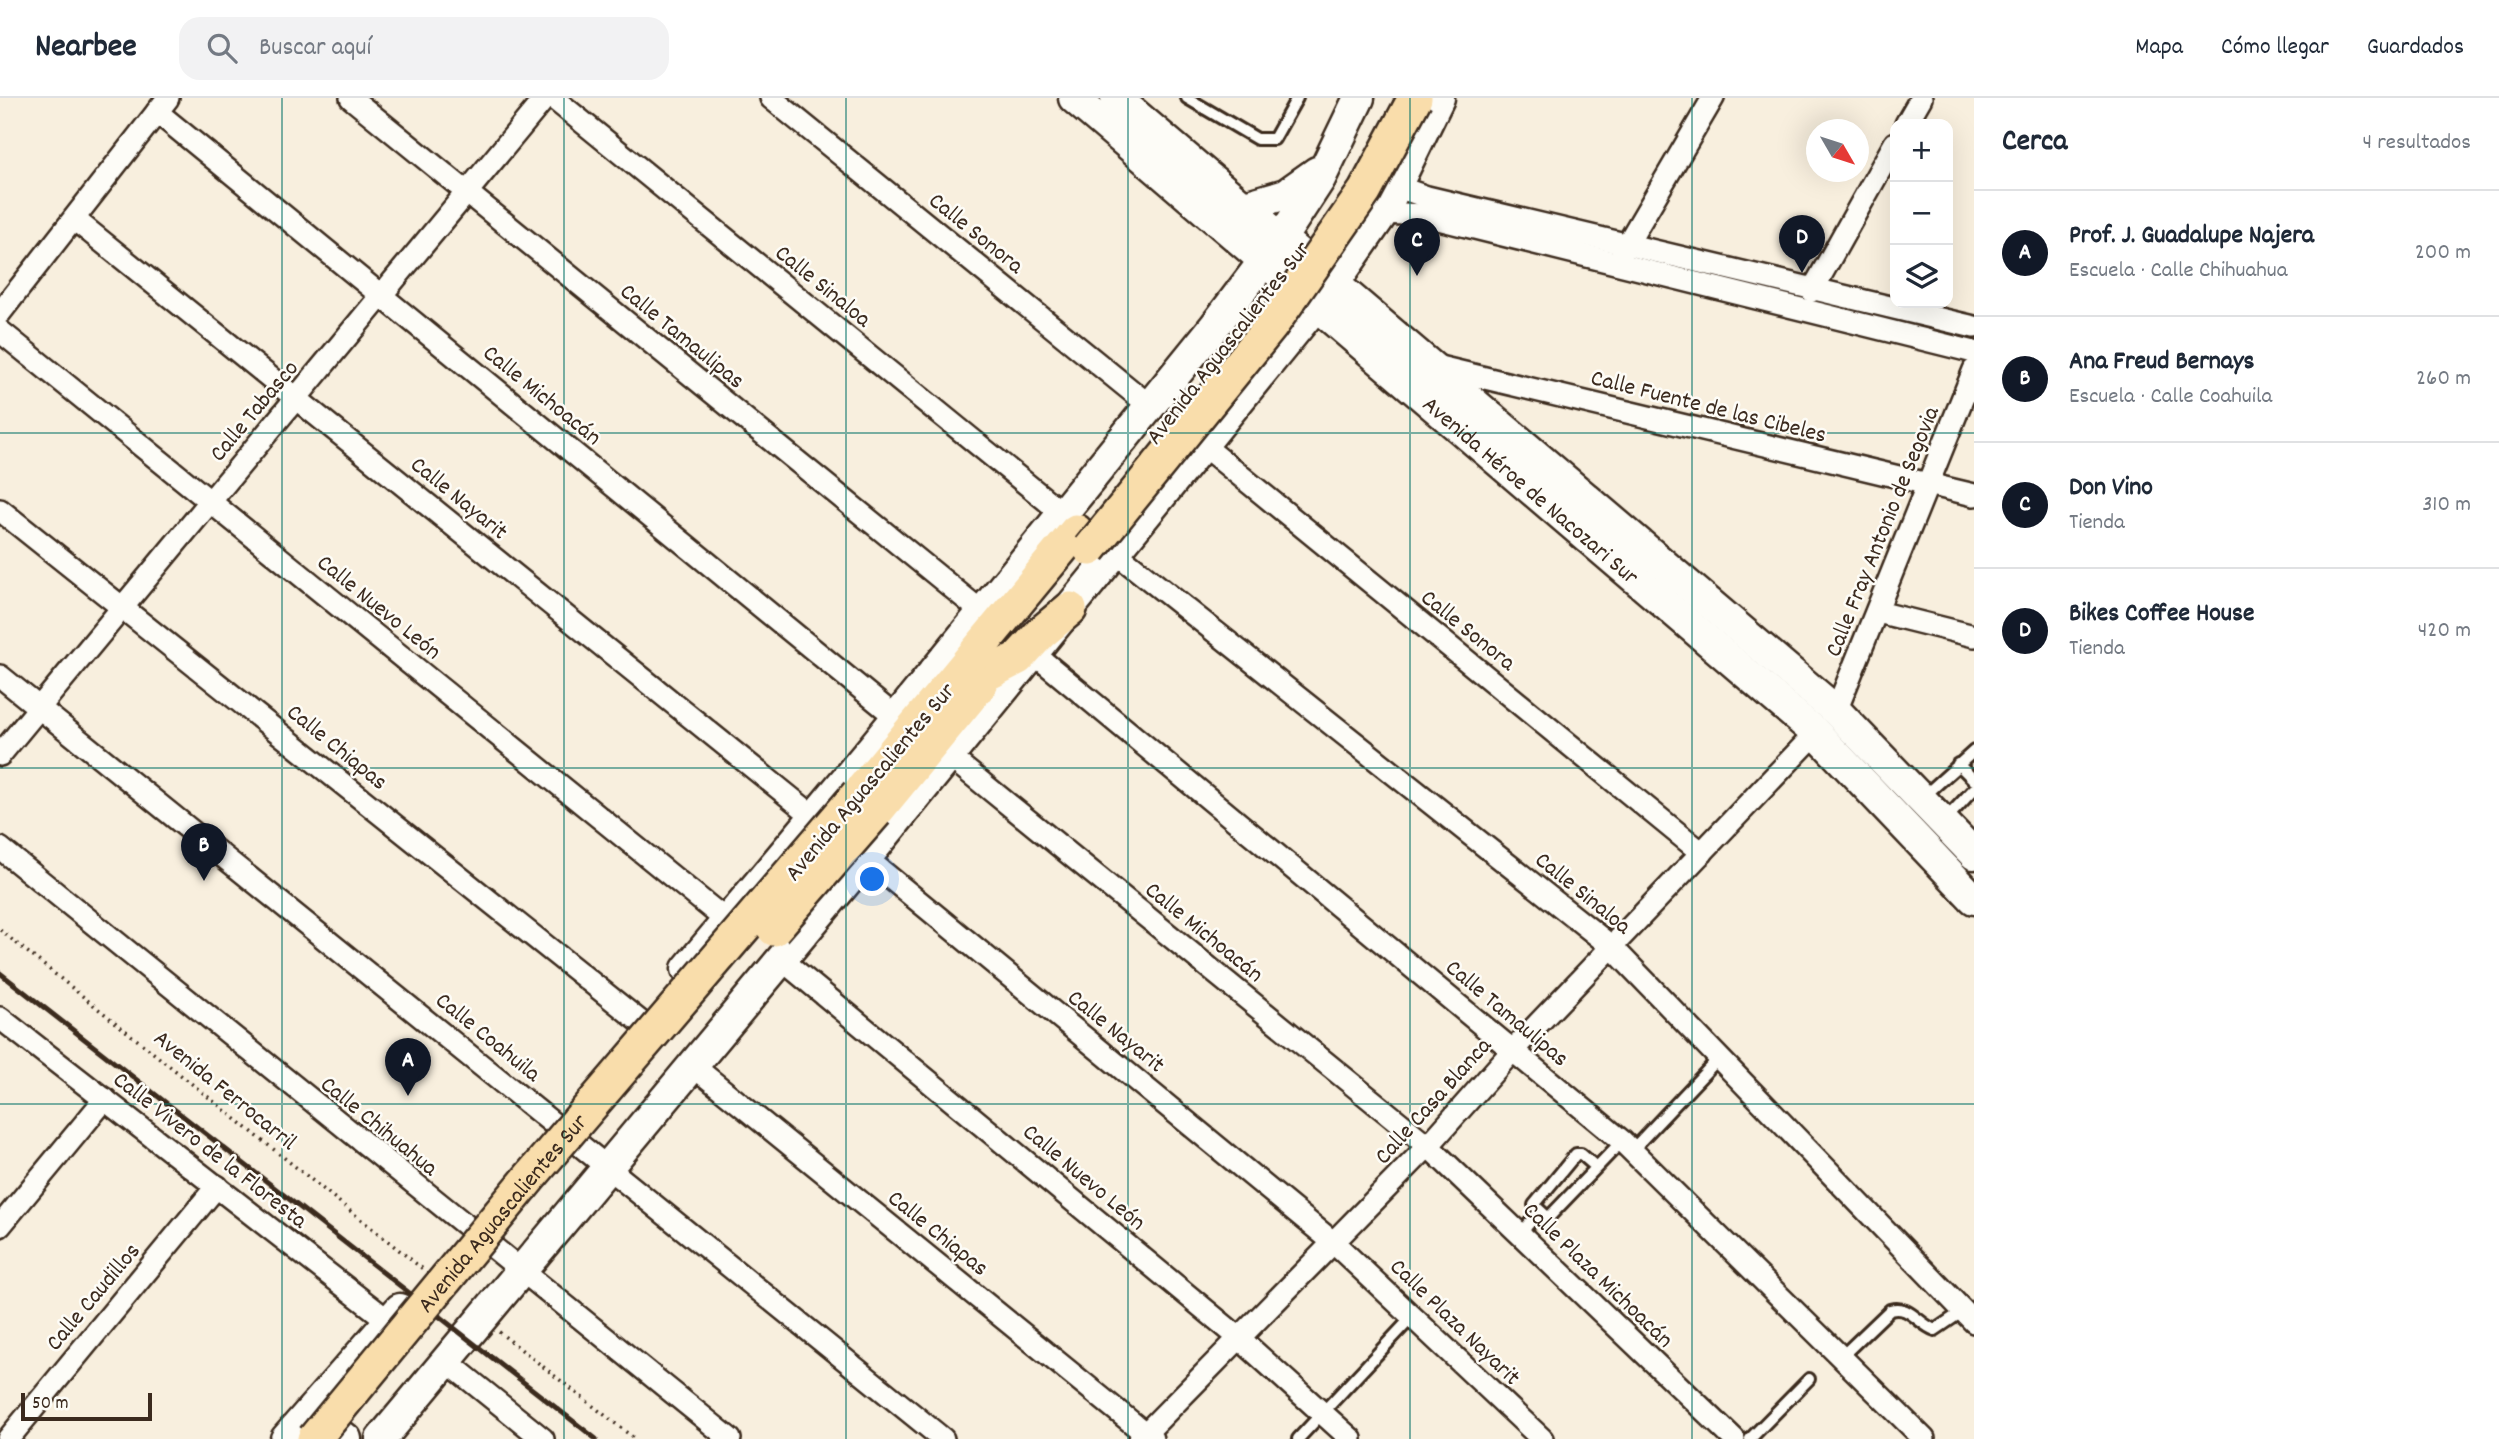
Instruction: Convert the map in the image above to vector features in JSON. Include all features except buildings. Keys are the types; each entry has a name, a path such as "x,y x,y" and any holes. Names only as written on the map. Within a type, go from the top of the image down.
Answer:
{"main road":[{"name":"Avenida Aguascalientes Sur","path":"344,1439 1086,537 1271,326 1365,191 1415,98"},
{"name":"Avenida Aguascalientes Sur","path":"1086,537 1305,244 1346,181 1363,99"},
{"path":"1036,545 987,622 984,663 1018,658 1041,633 1070,609"},
{"name":"Avenida Aguascalientes Sur","path":"313,1425 521,1187 867,803"}],"street":[{"name":"Calle Tamaulipas","path":"351,98 982,612"},
{"name":"Calle Tabasco","path":"0,755 545,98"},
{"name":"Calle Sinaloa","path":"552,98 1086,537 1612,947 1969,1317"},
{"name":"Calle Sonora","path":"771,98 1150,406"},
{"name":"Avenida Aguascalientes Sur","path":"286,1439 313,1425 429,1274 897,718 1036,545 1086,537 1203,446 1335,282 1382,213 1439,98"},
{"path":"1615,265 1713,98"},
{"path":"1909,119 1921,98"},
{"name":"Avenida Héroe de Nacozari Sur","path":"1073,99 1316,305 1911,789 1974,854"},
{"name":"Avenida Aguascalientes Sur","path":"380,1439 866,858 1070,609 1086,537 1150,406 1282,237 1320,179 1335,146 1363,99"},
{"path":"0,313 162,105"},
{"name":"Calle Michoacán","path":"162,105 381,296 897,718"},
{"name":"Avenida Héroe de Nacozari Sur","path":"1131,107 1432,366 1826,722 1974,899"},
{"path":"1245,206 1298,187 1320,170 1335,146"},
{"path":"1812,291 1890,152"},
{"path":"1320,179 1318,197 1326,209 1346,220 1365,221 1382,213 1422,215 1974,352"},
{"path":"1395,186 1427,197 1628,243 1812,291 1974,327"},
{"name":"Calle Nayarit","path":"74,219 813,816"},
{"path":"1236,299 1251,290 1261,288 1273,292 1290,307 1294,315 1293,334"},
{"name":"Calle Nuevo León","path":"0,331 727,921"},
{"name":"Calle Fuente de las Cibeles","path":"1432,366 1974,495"},
{"name":"Calle Fray Antonio de Segovia","path":"1826,722 1878,612 1974,370"},
{"name":"Calle Sonora","path":"1203,446 1702,853"},
{"name":"Calle Chiapas","path":"0,510 642,1023"},
{"path":"1878,612 1974,636"},
{"name":"Calle Tamaulipas","path":"1033,653 1627,1146 1924,1439"},
{"name":"Calle Coahuila","path":"0,676 556,1123 943,1439"},
{"name":"Calle Casa Blanca","path":"1146,1437 1238,1337 1428,1146 1513,1050 1826,722"},
{"name":"Calle Michoacán","path":"949,756 1428,1146"},
{"name":"Calle Chihuahua","path":"0,848 467,1229 730,1439"},
{"name":"Calle Nayarit","path":"866,858 1334,1242"},
{"name":"Calle Nuevo León","path":"781,959 1238,1337 1351,1439"},
{"name":"Calle Vivero de la Floresta","path":"0,1018 390,1322"},
{"name":"Calle Chiapas","path":"692,1065 1146,1437"},
{"path":"0,1226 105,1099"},
{"name":"Calle Plaza Michoacán","path":"1428,1146 1734,1439"},
{"name":"Calle Caudillos","path":"8,1439 217,1186"},
{"name":"Calle Plaza Nayarit","path":"1334,1242 1542,1439"},
{"path":"445,1360 543,1439"},
{"path":"313,1425 344,1439"}],"lane":[{"path":"1187,98 1257,139 1274,139 1297,98"},
{"path":"1911,789 1958,764 1974,751"},
{"path":"1958,764 1974,780"},
{"path":"1944,821 1974,789"},
{"path":"1596,1167 1581,1154 1576,1154 1535,1203 1540,1211 1550,1216 1596,1167 1627,1146 1720,1057"},
{"path":"1519,1235 1540,1211"},
{"path":"1842,1356 1890,1310 1906,1310 1935,1330 1969,1317"},
{"path":"1298,1439 1413,1316"},
{"path":"1750,1439 1809,1379"}],"path":[{"name":"Avenida Ferrocarril","path":"0,930 429,1274"},
{"path":"480,1317 635,1439"}],"railway":[{"path":"0,973 596,1439"}],"place":[{"name":"Bikes Coffee House","path":"1802,273"},
{"name":"Don Vino","path":"1417,276"},
{"name":"Ana Freud Bernays","path":"204,881"},
{"name":"Prof. J. Guadalupe Najera","path":"408,1096"}]}
